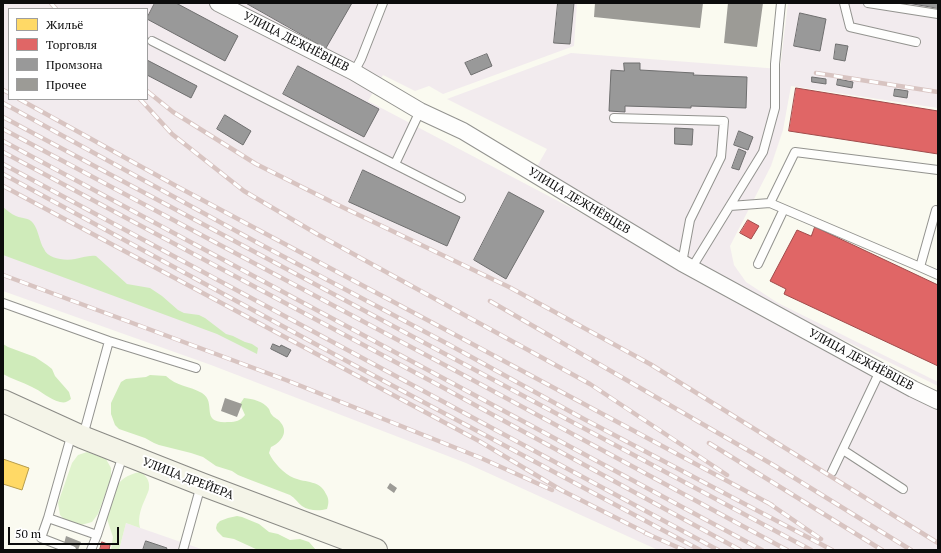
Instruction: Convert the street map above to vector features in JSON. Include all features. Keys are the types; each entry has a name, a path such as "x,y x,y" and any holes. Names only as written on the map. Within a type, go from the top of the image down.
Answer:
{"main road":[{"name":"УЛИЦА ДРЕЙЕРА","path":"3,401 77,434 201,484 376,550"}],"street":[{"name":"УЛИЦА ДЕЖНЁВЦЕВ","path":"218,3 354,72 420,111 462,131 687,266 913,389 938,401"}],"lane":[{"path":"354,72 361,59 383,3"},
{"path":"687,266 730,206 763,152 775,108 775,64 781,3"},
{"path":"844,3 850,27 916,42"},
{"path":"868,3 938,14"},
{"path":"152,41 462,198"},
{"path":"396,164 420,111"},
{"path":"614,118 724,121 721,158 690,220 687,266"},
{"path":"770,203 795,152 938,170"},
{"path":"920,267 937,210 938,201"},
{"path":"730,206 770,203 938,276"},
{"path":"758,264 784,209"},
{"path":"3,303 109,341 196,368"},
{"path":"72,550 41,538 109,341"},
{"path":"832,472 880,371"},
{"path":"843,450 903,489"},
{"path":"91,550 124,453"},
{"path":"183,550 201,484"},
{"path":"48,518 97,535"}],"shaded area":[{"path":"3,3 577,3 574,46 443,94 429,86 415,91 383,75 368,101 617,232 938,411 938,550 658,550 466,463 211,365 3,291"},
{"path":"788,3 938,3 938,108 791,86 783,130 771,166 730,246 734,265 746,282 778,303 938,382 938,386 741,290 535,170 547,149 447,99 571,53 780,69"},
{"path":"126,523 204,550 119,550"}],"green space":[{"path":"3,207 14,215 27,219 33,223 37,229 42,246 49,255 66,260 96,256 127,284 150,288 178,310 184,313 199,315 226,334 252,344 258,348 257,354 217,334 3,255"},
{"path":"3,344 35,357 52,369 55,376 69,392 71,399 67,402 56,401 3,374"},
{"path":"150,375 166,376 174,382 202,393 209,402 211,416 214,420 220,422 240,420 245,415 240,404 244,398 264,404 269,409 271,414 280,422 284,430 284,434 277,443 271,447 269,453 276,464 286,474 299,480 320,486 328,498 327,509 308,509 302,506 290,495 216,466 203,457 159,445 145,438 119,429 115,425 111,414 111,403 121,382 126,379 146,377"},
{"path":"87,452 106,459 111,468 111,478 98,514 92,522 81,525 65,520 60,515 58,503 72,463 78,455"},
{"path":"140,472 147,478 149,485 140,512 140,528 126,523 119,550 111,550 113,537 107,515 116,487 131,474"},
{"path":"237,516 259,524 269,532 278,534 290,540 300,539 309,542 316,550 258,550 234,539 223,537 217,531 217,524 220,521"}],"building: Жильё":[{"path":"3,459 29,468 22,490 3,484"}],"building: Торговля":[{"path":"796,88 938,111 938,154 789,131"},
{"path":"748,220 759,226 751,239 740,233"},
{"path":"815,227 938,285 938,366 784,294 786,289 770,281 797,230 811,236"},
{"path":"102,542 110,545 109,550 100,550"}],"building: Промзона":[{"path":"155,3 176,3 238,36 225,61 148,20 148,16"},
{"path":"246,3 352,3 326,48"},
{"path":"558,3 574,3 570,44 554,43"},
{"path":"908,3 938,3 938,8"},
{"path":"800,13 826,19 820,51 794,46"},
{"path":"836,44 848,46 845,61 834,59"},
{"path":"487,54 492,66 471,75 465,63"},
{"path":"148,61 197,86 191,98 148,76"},
{"path":"624,63 640,63 640,70 694,73 693,75 747,77 746,108 625,106 625,112 609,111 611,70 624,71"},
{"path":"298,66 379,109 364,137 283,94"},
{"path":"812,77 826,79 826,84 812,82"},
{"path":"838,79 853,82 852,88 837,85"},
{"path":"895,89 908,91 907,98 894,96"},
{"path":"225,115 251,131 243,145 217,129"},
{"path":"675,128 693,129 692,145 675,144"},
{"path":"739,131 753,137 748,150 734,145"},
{"path":"739,149 746,152 739,170 732,168"},
{"path":"363,170 460,217 447,246 349,202"},
{"path":"509,192 544,211 506,279 474,260"},
{"path":"273,344 280,347 281,345 291,350 287,357 271,349"},
{"path":"146,541 167,548 166,550 143,550"}],"building: Прочее":[{"path":"595,3 703,3 700,28 594,17"},
{"path":"728,3 763,3 757,47 724,43"},
{"path":"225,398 242,404 237,417 221,411"},
{"path":"390,483 397,488 394,493 387,488"},
{"path":"66,536 81,542 78,550 64,544"}],"railway":[{"path":"51,3 55,8"},
{"path":"816,73 938,92"},
{"path":"3,90 8,92"},
{"path":"148,92 173,112 256,164 509,287 650,364 938,543"},
{"path":"21,100 178,187 772,505"},
{"path":"141,100 172,134 244,191 317,234 590,384 727,475"},
{"path":"3,103 582,418 832,550"},
{"path":"3,117 811,550"},
{"path":"3,129 787,550"},
{"path":"3,141 762,550"},
{"path":"3,152 442,387 740,550"},
{"path":"3,164 718,550"},
{"path":"3,174 354,365 700,550"},
{"path":"3,186 479,441 561,490 650,535"},
{"path":"3,275 286,380 481,458 552,490"},
{"path":"490,301 775,466 911,550"},
{"path":"709,443 882,550"},
{"path":"767,502 821,539"},
{"path":"645,533 684,550"}]}
